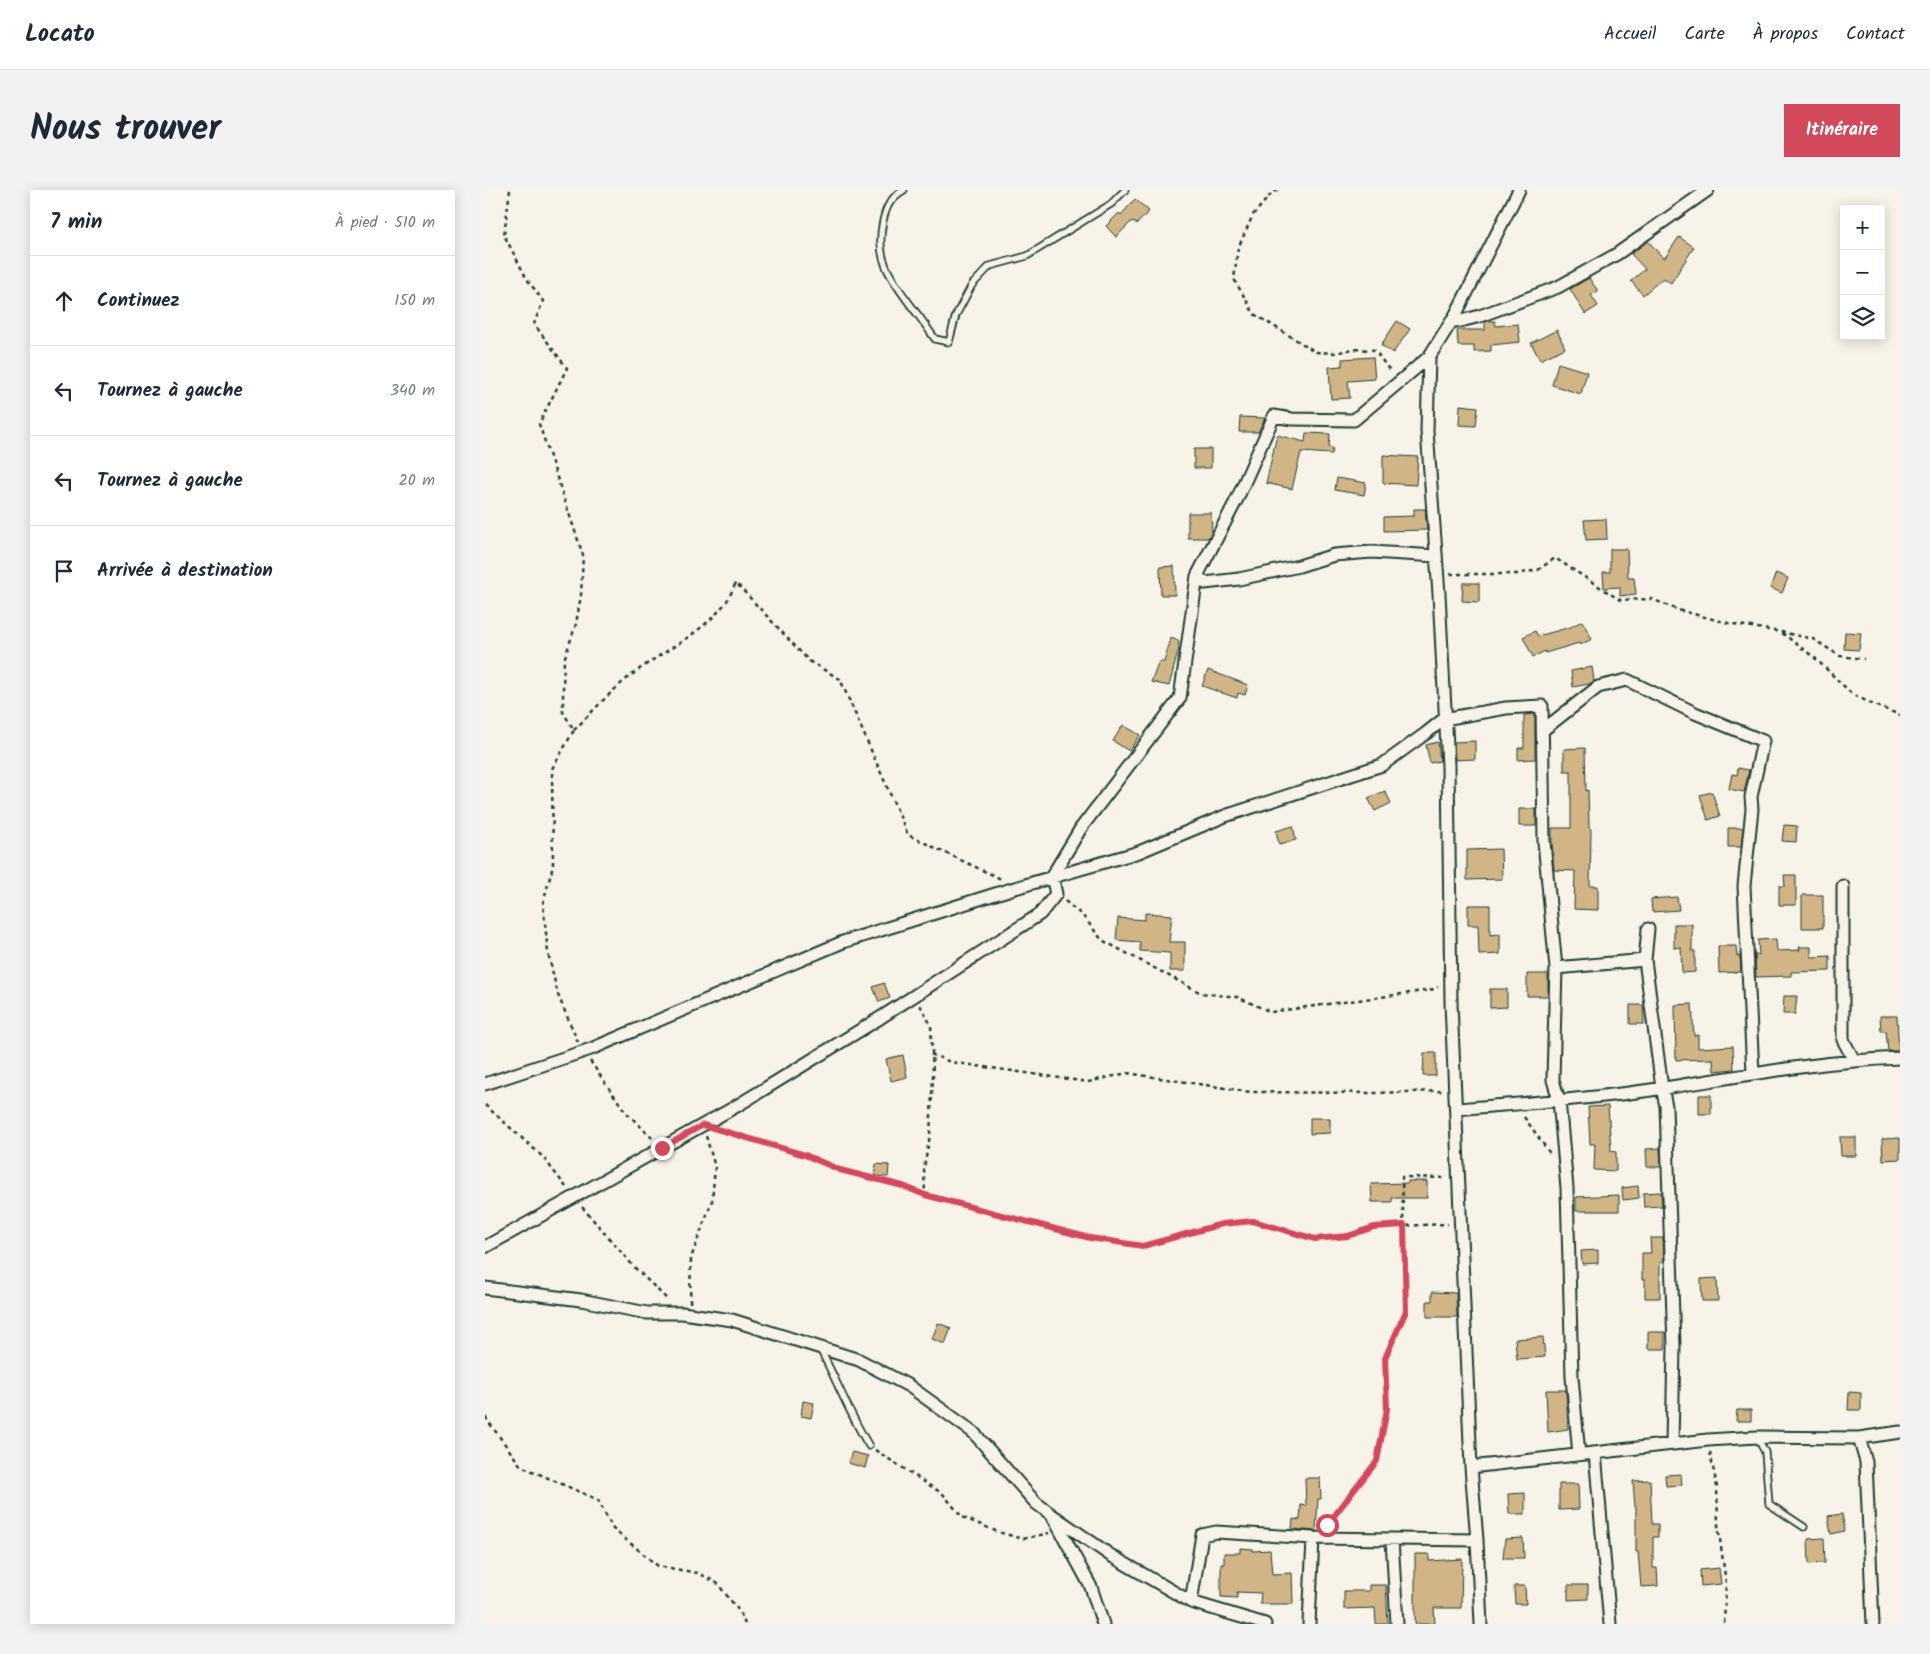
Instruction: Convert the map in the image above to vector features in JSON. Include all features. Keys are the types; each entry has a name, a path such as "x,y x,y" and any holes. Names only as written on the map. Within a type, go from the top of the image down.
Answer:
{"street":[{"path":"485,1248 735,1107 1040,914 1056,894 1052,876 1081,828 1180,698 1197,576 1237,499 1274,416 1354,420 1429,358 1451,321 1519,190"},
{"path":"1451,321 1461,321 1480,316 1558,287 1617,254 1708,190"},
{"path":"1429,358 1427,431 1436,574 1439,594 1448,766 1451,981 1455,1090 1471,1466 1481,1624"},
{"path":"1197,576 1205,583 1239,579 1299,566 1334,555 1372,552 1436,556"},
{"path":"1543,730 1598,687 1627,680 1695,713 1763,741 1751,797 1752,809 1744,886 1753,1073"},
{"path":"485,1084 583,1052 843,942 1052,876 1139,852 1225,816 1382,765 1444,718 1506,708 1543,706 1545,842 1556,968 1553,1080 1559,1100 1567,1188 1572,1377 1579,1455"},
{"path":"1843,886 1843,1040 1854,1060"},
{"path":"1648,929 1645,960 1666,1106 1674,1347 1672,1444"},
{"path":"1556,968 1645,960"},
{"path":"1456,1109 1662,1088 1753,1073 1854,1060 1900,1058"},
{"path":"485,1288 581,1300 647,1313 686,1314 732,1320 859,1360 909,1386 973,1432 1036,1503 1110,1555 1191,1602 1265,1624"},
{"path":"1471,1466 1708,1440 1757,1437 1859,1438 1900,1432"},
{"path":"1859,1438 1866,1462 1873,1624"},
{"path":"1595,1453 1610,1624"},
{"path":"1052,1516 1091,1587 1103,1624"},
{"path":"1191,1602 1202,1535 1215,1532 1313,1538 1477,1540"},
{"path":"1309,1624 1313,1538"},
{"path":"1392,1539 1397,1624"}],"lane":[{"path":"903,190 898,193 887,207 881,232 881,254 892,280 935,339 949,342 957,315 972,285 991,266 1027,256 1111,204 1125,190"},
{"path":"819,1347 838,1383 855,1422 869,1446"},
{"path":"1757,1437 1765,1452 1769,1504 1804,1527"}],"path":[{"path":"509,190 504,235 527,279 543,301 533,324 567,368 539,424 583,555 581,595 576,624 564,660 563,712 574,730"},
{"path":"1278,190 1272,193 1253,215 1237,248 1234,279 1254,314 1316,352 1337,353 1352,349 1375,350 1387,367 1403,380"},
{"path":"1436,574 1517,574 1538,570 1555,558 1620,600 1652,599 1678,610 1728,623 1813,639 1840,656 1864,659"},
{"path":"662,1148 625,1111 583,1052 558,995 548,953 543,903 553,866 552,769 574,730 628,678 689,636 724,606 736,583 809,661 840,679 908,835 1003,880 1008,890"},
{"path":"1781,632 1815,658 1852,694 1874,706 1900,714"},
{"path":"1056,894 1083,916 1102,940 1201,993 1237,997 1271,1012 1431,990 1451,981"},
{"path":"914,995 931,1025 933,1076 930,1135 924,1168 925,1195"},
{"path":"931,1054 950,1062 1088,1082 1127,1073 1251,1092 1374,1093 1455,1090"},
{"path":"1513,1104 1533,1128 1553,1158"},
{"path":"485,1105 543,1156 574,1198 635,1268 686,1314"},
{"path":"703,1125 805,1155 840,1170 903,1186 925,1195 1090,1238 1143,1246 1222,1224 1253,1221 1315,1239 1348,1236 1374,1227 1461,1224"},
{"path":"686,1314 691,1258 712,1202 715,1167 703,1125"},
{"path":"1313,1538 1327,1525 1377,1461 1387,1409 1385,1358 1406,1311 1403,1177 1459,1179"},
{"path":"485,1417 521,1466 599,1500 613,1528 658,1566 698,1573 717,1583 739,1612 745,1624"},
{"path":"1708,1440 1717,1487 1718,1525 1725,1583 1723,1624"},
{"path":"869,1446 943,1494 962,1517 1023,1540 1060,1531"}],"building":[{"path":"1135,199 1149,211 1137,224 1132,221 1116,237 1106,226 1119,213 1121,215"},
{"path":"1679,237 1694,247 1671,283 1663,278 1643,295 1631,281 1645,269 1631,254 1648,241 1664,259"},
{"path":"1589,278 1598,291 1591,295 1598,306 1585,314 1570,289"},
{"path":"1397,321 1410,329 1393,353 1381,345"},
{"path":"1495,321 1496,326 1518,324 1520,342 1491,345 1491,351 1474,352 1474,346 1458,346 1457,330 1485,330 1485,322"},
{"path":"1557,330 1565,348 1540,360 1531,343"},
{"path":"1373,357 1375,379 1348,381 1350,398 1331,399 1329,367 1342,366 1342,359"},
{"path":"1558,363 1587,372 1581,394 1552,385"},
{"path":"1460,405 1478,407 1476,426 1459,425"},
{"path":"1240,417 1265,418 1258,432 1239,432"},
{"path":"1306,433 1330,434 1329,447 1333,448 1332,454 1301,452 1292,489 1266,483 1277,435 1305,442"},
{"path":"1194,449 1211,449 1211,468 1194,468"},
{"path":"1383,455 1418,457 1416,485 1383,483"},
{"path":"1337,478 1366,483 1364,495 1335,490"},
{"path":"1414,509 1425,509 1427,530 1384,531 1384,517 1414,516"},
{"path":"1188,513 1211,513 1212,532 1208,538 1188,538"},
{"path":"1606,519 1607,539 1586,540 1584,520"},
{"path":"1610,549 1627,549 1628,578 1634,578 1636,594 1620,596 1620,587 1604,588 1603,572 1610,572"},
{"path":"1174,566 1175,595 1161,595 1160,567"},
{"path":"1776,573 1788,578 1782,593 1770,588"},
{"path":"1463,583 1479,583 1479,602 1462,601"},
{"path":"1582,621 1592,639 1580,645 1579,643 1545,653 1545,651 1533,657 1523,637 1535,631 1538,636 1571,627"},
{"path":"1845,632 1861,633 1859,650 1844,649"},
{"path":"1171,638 1179,641 1179,648 1169,686 1151,682 1159,662 1164,662"},
{"path":"1592,667 1594,681 1589,684 1573,687 1571,671"},
{"path":"1208,670 1248,685 1245,695 1238,693 1237,698 1202,686"},
{"path":"1535,714 1535,759 1518,760 1518,748 1524,748 1524,715"},
{"path":"1123,725 1140,735 1129,751 1113,741"},
{"path":"1475,741 1475,759 1455,760 1454,742"},
{"path":"1438,742 1440,761 1430,763 1426,745"},
{"path":"1585,748 1586,791 1588,790 1589,828 1591,829 1590,886 1598,886 1598,910 1574,909 1575,871 1554,870 1552,828 1571,828 1571,771 1564,771 1564,749"},
{"path":"1738,768 1749,770 1744,792 1729,789 1732,774 1737,775"},
{"path":"1385,791 1391,803 1375,811 1368,798"},
{"path":"1712,792 1720,816 1708,820 1700,795"},
{"path":"1519,809 1536,809 1536,826 1519,826"},
{"path":"1784,825 1797,826 1796,842 1782,841"},
{"path":"1293,826 1296,840 1279,844 1276,831"},
{"path":"1728,828 1743,828 1741,847 1728,847"},
{"path":"1501,849 1502,879 1467,880 1467,850"},
{"path":"1784,875 1796,875 1796,905 1779,905 1779,886 1785,886"},
{"path":"1802,895 1823,895 1823,928 1802,928"},
{"path":"1677,897 1679,910 1652,912 1651,899"},
{"path":"1468,905 1490,905 1490,935 1500,934 1500,954 1479,955 1478,925 1468,925"},
{"path":"1145,913 1172,915 1169,942 1185,942 1185,971 1170,971 1170,953 1140,951 1140,942 1116,940 1118,918 1145,920"},
{"path":"1674,924 1692,924 1692,951 1695,951 1695,972 1682,973 1681,947 1674,948"},
{"path":"1776,939 1777,951 1800,950 1799,947 1811,947 1811,957 1830,956 1830,971 1791,972 1791,976 1756,977 1755,955 1759,955 1758,940"},
{"path":"1718,946 1736,946 1737,956 1740,956 1741,972 1719,973"},
{"path":"1527,974 1548,974 1548,996 1527,996"},
{"path":"884,983 890,998 879,1002 873,987"},
{"path":"1490,989 1507,989 1507,1007 1490,1008"},
{"path":"1784,996 1797,996 1795,1014 1783,1014"},
{"path":"1692,1004 1694,1036 1698,1035 1698,1048 1733,1046 1734,1069 1714,1071 1713,1059 1676,1060 1675,1005"},
{"path":"1630,1005 1643,1005 1644,1024 1630,1024"},
{"path":"1880,1016 1897,1016 1899,1051 1888,1051 1886,1031 1881,1031"},
{"path":"1424,1053 1436,1053 1436,1076 1423,1076"},
{"path":"903,1055 907,1077 891,1081 886,1059"},
{"path":"1699,1095 1711,1095 1711,1114 1699,1114"},
{"path":"1608,1106 1611,1151 1616,1152 1616,1171 1594,1170 1595,1144 1590,1144 1588,1107"},
{"path":"1310,1118 1330,1118 1330,1133 1310,1134"},
{"path":"1840,1137 1856,1137 1856,1156 1841,1156"},
{"path":"1900,1138 1900,1159 1883,1160 1882,1139"},
{"path":"1660,1148 1661,1167 1647,1167 1646,1149"},
{"path":"876,1164 889,1165 888,1177 875,1176"},
{"path":"1408,1181 1427,1181 1427,1198 1392,1198 1392,1202 1372,1202 1371,1184 1408,1183"},
{"path":"1638,1186 1639,1198 1623,1200 1622,1188"},
{"path":"1661,1192 1662,1206 1644,1207 1643,1193"},
{"path":"1619,1195 1619,1211 1576,1211 1576,1197"},
{"path":"1650,1238 1663,1238 1664,1262 1660,1263 1660,1298 1645,1298 1645,1280 1642,1280 1642,1253 1651,1253"},
{"path":"1598,1250 1598,1263 1582,1264 1581,1251"},
{"path":"1717,1278 1718,1301 1702,1301 1701,1279"},
{"path":"1432,1292 1456,1293 1457,1317 1427,1317 1427,1301 1432,1301"},
{"path":"938,1323 951,1328 945,1344 932,1339"},
{"path":"1648,1332 1665,1332 1665,1349 1648,1349"},
{"path":"1543,1337 1545,1357 1517,1359 1515,1339"},
{"path":"1546,1390 1566,1390 1568,1429 1548,1432"},
{"path":"1849,1392 1861,1393 1861,1410 1848,1410"},
{"path":"803,1401 814,1403 811,1418 801,1416"},
{"path":"1737,1410 1751,1410 1751,1421 1736,1421"},
{"path":"852,1452 868,1456 865,1468 848,1463"},
{"path":"1681,1474 1682,1485 1666,1486 1665,1475"},
{"path":"1305,1478 1320,1478 1321,1499 1318,1499 1316,1531 1292,1529 1293,1519 1300,1520 1301,1505 1306,1506"},
{"path":"1650,1480 1652,1524 1658,1524 1658,1537 1653,1537 1653,1568 1657,1568 1658,1586 1641,1587 1638,1552 1636,1552 1636,1507 1633,1481"},
{"path":"1559,1484 1578,1484 1579,1509 1559,1510"},
{"path":"1525,1493 1525,1514 1509,1514 1508,1494"},
{"path":"1842,1514 1845,1531 1831,1534 1828,1516"},
{"path":"1523,1538 1524,1558 1503,1558 1505,1539"},
{"path":"1824,1538 1825,1563 1809,1564 1808,1539"},
{"path":"1240,1548 1253,1549 1253,1551 1270,1550 1272,1574 1292,1573 1293,1604 1260,1604 1261,1593 1237,1592 1237,1598 1221,1597 1221,1564 1224,1564 1224,1553 1240,1553"},
{"path":"1415,1554 1429,1554 1429,1561 1462,1559 1461,1608 1434,1608 1435,1624 1415,1624"},
{"path":"1719,1568 1721,1584 1701,1586 1700,1570"},
{"path":"1369,1585 1386,1585 1388,1624 1376,1624 1375,1608 1344,1609 1344,1591 1369,1591"},
{"path":"1568,1585 1588,1585 1588,1599 1568,1600"},
{"path":"1514,1586 1525,1586 1526,1604 1515,1604"}],"route":[{"path":"662,1148 703,1125 805,1155 840,1170 903,1186 925,1195 1090,1238 1143,1246 1222,1224 1253,1221 1315,1239 1348,1236 1374,1227 1404,1225 1406,1311 1385,1358 1387,1409 1377,1461 1327,1525"}]}
